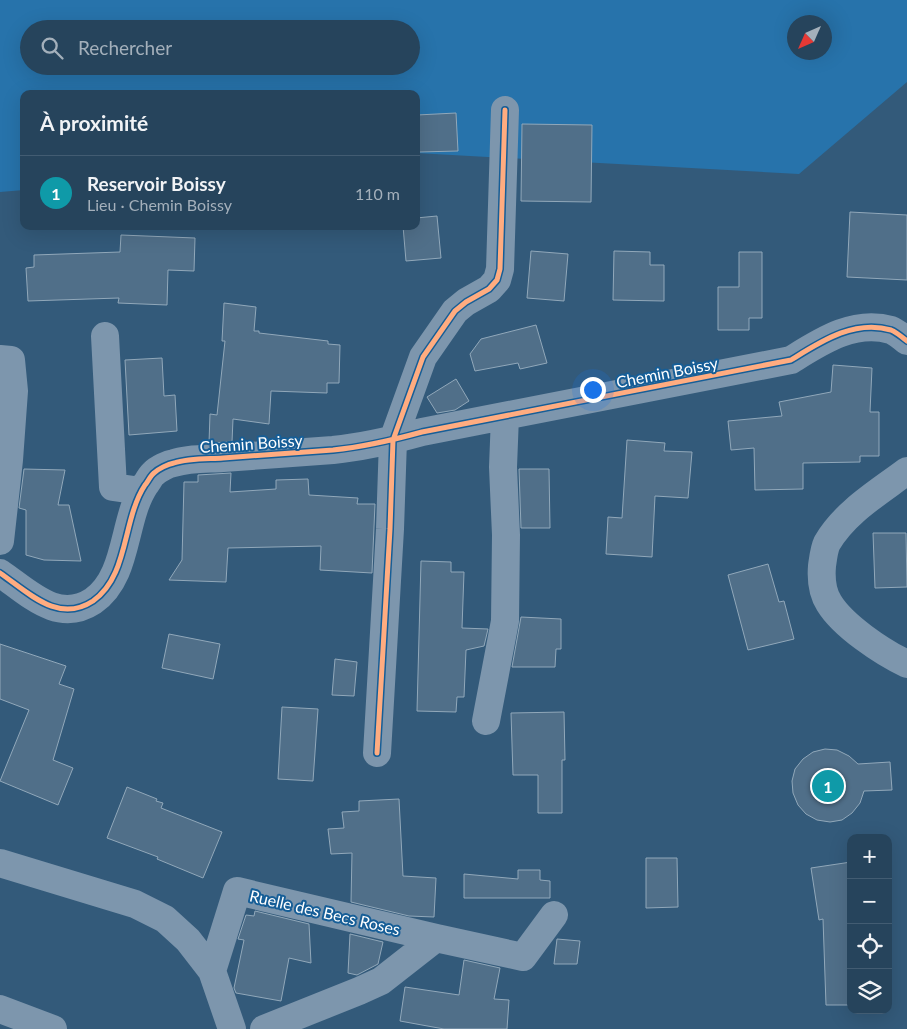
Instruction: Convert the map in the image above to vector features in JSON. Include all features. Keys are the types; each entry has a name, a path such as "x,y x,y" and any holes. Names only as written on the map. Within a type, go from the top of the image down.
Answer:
{"street":[{"path":"377,753 390,539 393,440 423,357 455,311 466,302 489,289 497,280 500,268 505,110"},
{"name":"Chemin Boissy","path":"0,573 45,604 64,610 82,608 99,596 119,565 131,514 141,491 154,473 174,463 334,450 393,440 422,432 790,360 842,332 865,327 892,330 907,340"},
{"path":"105,336 113,487 141,491"},
{"path":"0,359 11,360 14,391 0,542"},
{"path":"486,721 504,621 506,535 503,466 505,416"},
{"path":"907,472 859,506 842,524 827,544 822,575 823,590 828,603 841,617 887,655 907,664"},
{"path":"0,862 135,904 165,919 188,940 212,971 232,1029"},
{"name":"Ruelle des Becs Roses","path":"212,971 238,891 523,957 554,915"},
{"name":"Ruelle des Becs Roses","path":"264,1029 381,981 436,938"},
{"path":"0,1009 53,1029"}],"shaded area":[{"path":"0,0 907,0 907,82 799,174 420,153 420,90 20,90 20,190 0,192"}],"building":[{"path":"456,113 458,151 420,152 420,115"},
{"path":"522,124 592,125 591,202 521,201"},
{"path":"850,212 907,215 907,280 847,277"},
{"path":"437,216 441,258 406,261 403,230 420,230 420,218"},
{"path":"121,235 195,238 194,271 168,270 167,305 118,303 119,298 28,301 26,268 34,267 34,255 120,252"},
{"path":"531,251 568,254 564,301 527,298"},
{"path":"614,251 650,252 650,265 664,265 664,301 613,300"},
{"path":"739,252 762,252 762,318 749,318 749,330 718,330 718,287 739,287"},
{"path":"224,303 256,307 254,331 259,331 259,333 328,341 328,344 340,345 339,383 327,383 327,393 271,391 269,424 233,419 232,442 209,443 210,414 217,415 225,341 222,341"},
{"path":"536,325 547,363 520,369 518,363 475,371 470,354 481,339"},
{"path":"162,358 164,396 175,395 177,431 129,435 125,360"},
{"path":"833,365 872,368 870,412 879,412 879,456 860,456 860,462 803,463 803,489 755,490 754,448 731,450 728,421 782,416 779,402 831,392"},
{"path":"456,379 469,401 455,410 437,413 427,397"},
{"path":"627,440 665,443 664,451 692,452 688,498 655,496 652,557 606,554 608,517 622,518"},
{"path":"24,469 65,470 58,505 69,505 81,561 44,560 26,555 26,510 19,508"},
{"path":"519,469 549,469 550,528 521,528"},
{"path":"231,473 230,492 276,489 276,480 308,479 309,495 358,498 357,504 375,504 372,573 320,570 321,546 228,548 226,582 169,580 182,560 184,482 198,482 198,475"},
{"path":"873,533 906,533 907,587 875,588"},
{"path":"421,561 451,562 451,572 464,572 462,628 488,629 484,646 466,650 464,697 457,697 456,712 417,711"},
{"path":"768,564 779,602 784,601 794,639 748,650 728,575"},
{"path":"521,617 561,619 561,649 556,649 555,667 512,667"},
{"path":"169,634 220,644 213,679 162,668"},
{"path":"0,644 66,666 59,684 74,689 53,760 73,768 58,805 0,781 29,710 0,699"},
{"path":"335,659 357,662 354,696 332,695"},
{"path":"282,707 318,709 313,781 278,779"},
{"path":"564,712 565,760 562,760 562,813 538,813 538,775 513,775 511,713"},
{"path":"825,749 837,750 849,756 858,764 890,762 892,790 864,791 860,803 852,813 842,820 830,822 817,820 806,814 798,805 793,793 792,781 795,769 803,759 813,752"},
{"path":"127,787 157,799 156,801 163,803 161,808 222,832 203,878 157,859 158,857 107,838"},
{"path":"399,799 403,876 436,878 434,917 409,916 351,902 352,853 331,854 328,829 344,828 342,812 359,811 359,801"},
{"path":"646,858 677,858 678,907 646,908"},
{"path":"847,863 847,1005 826,1005 823,919 819,920 811,868"},
{"path":"518,870 540,870 540,880 550,881 550,898 464,898 464,874 518,879"},
{"path":"255,911 309,924 311,963 289,958 281,1001 236,993 234,988 244,940 238,939 246,915 254,916"},
{"path":"350,934 383,942 378,964 357,975 348,973"},
{"path":"557,939 580,941 577,964 554,964"},
{"path":"464,960 500,968 494,999 509,1000 507,1029 444,1029 400,1021 405,987 459,995"}],"cycle path":[{"path":"377,753 390,529 393,440 423,357 455,311 466,302 489,289 497,280 500,269 505,110"},
{"path":"0,573 33,597 56,608 80,607 93,601 105,590 113,577 124,547 132,514 145,485 158,470 180,461 333,450 367,445 422,432 791,360 814,346 851,330 877,327 891,330 907,341"}],"place":[{"name":"Reservoir Boissy","path":"828,786"}]}
